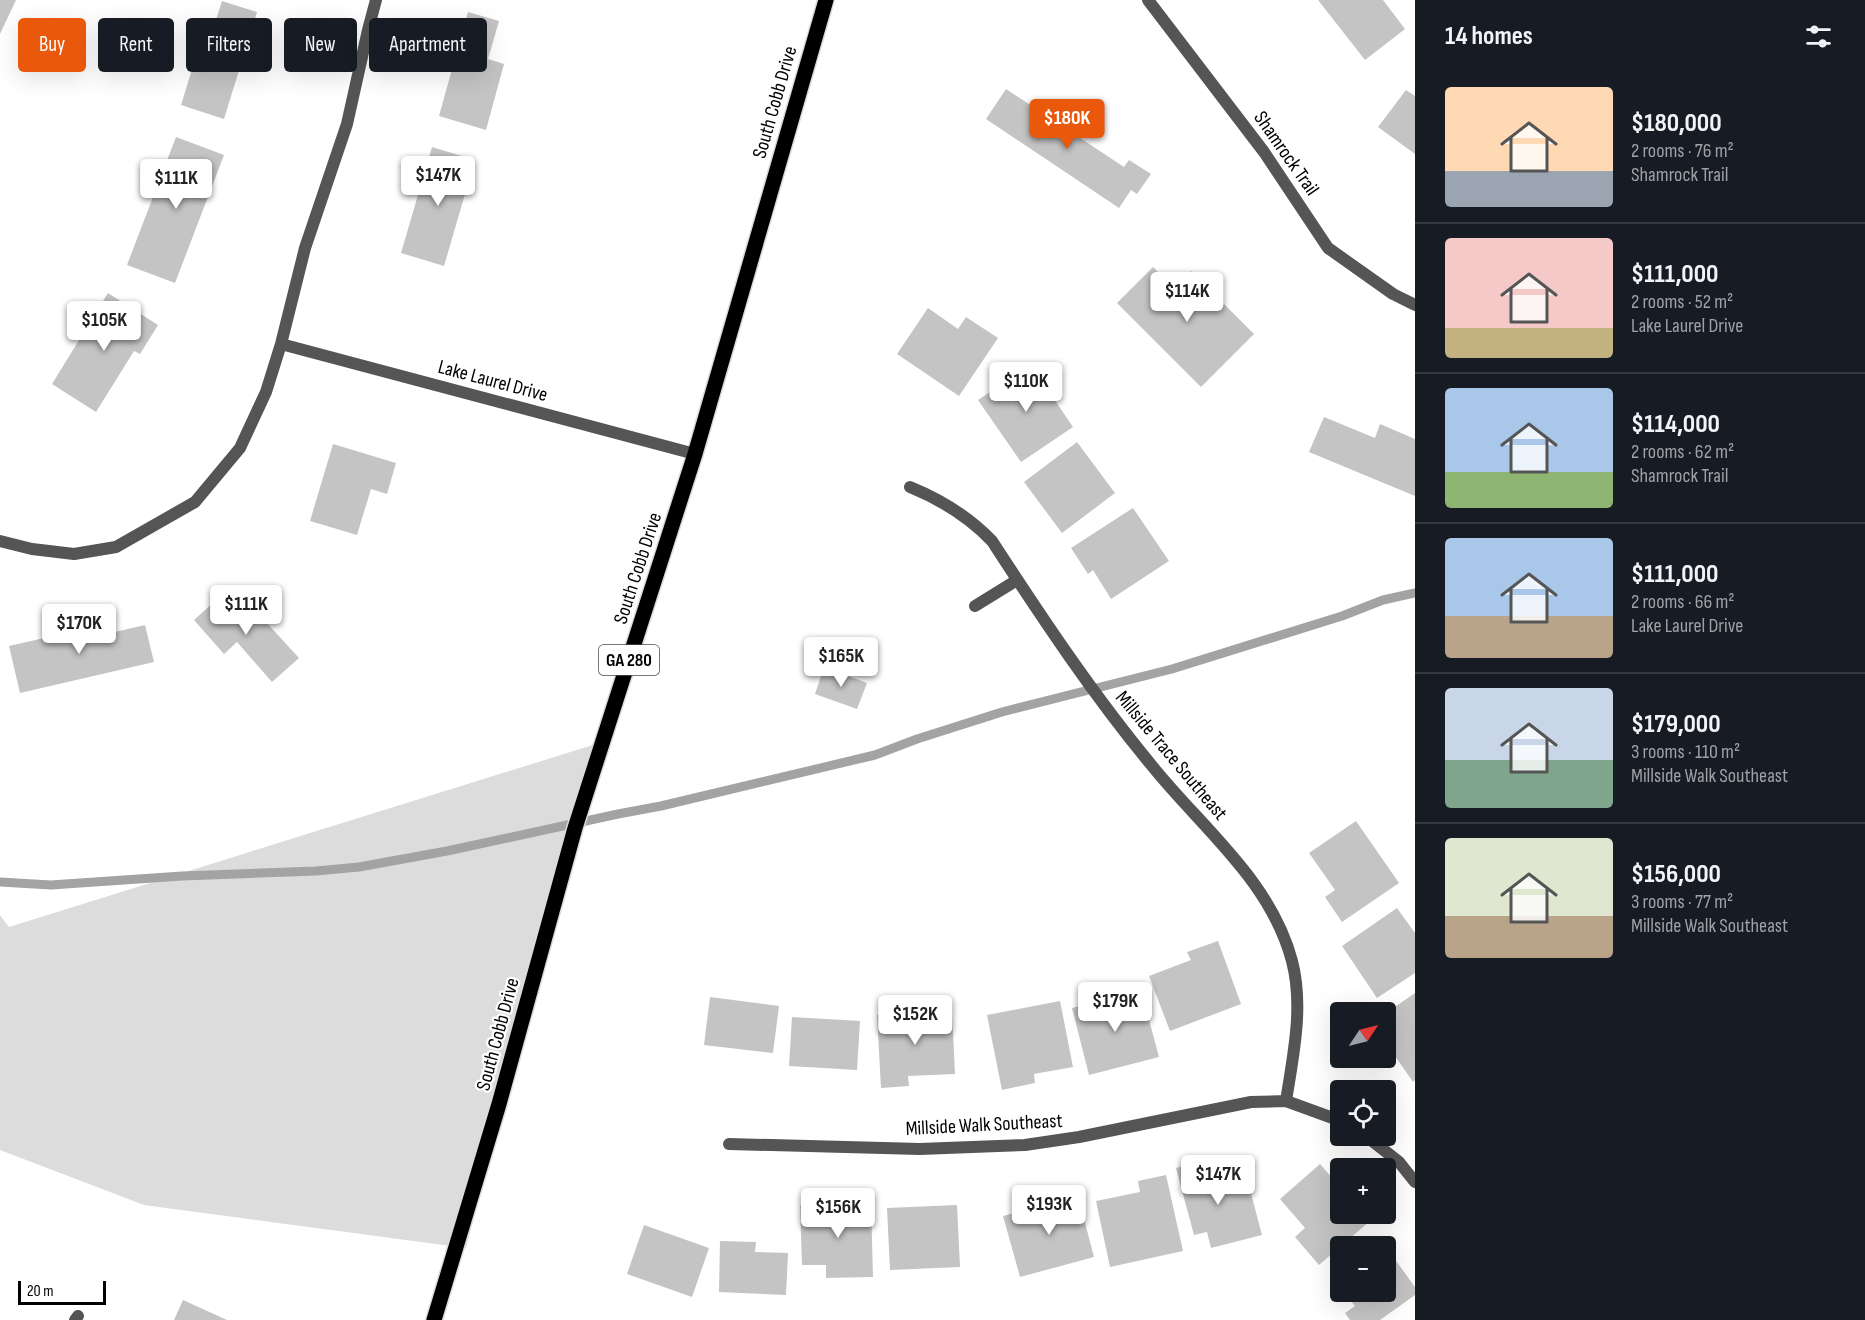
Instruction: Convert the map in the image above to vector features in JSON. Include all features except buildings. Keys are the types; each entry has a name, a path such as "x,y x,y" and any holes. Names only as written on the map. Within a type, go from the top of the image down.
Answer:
{"main road":[{"name":"South Cobb Drive","path":"434,1320 502,1092 575,828 695,454 826,0"}],"street":[{"path":"0,541 32,549 74,554 116,547 195,502 240,448 266,392 281,344 304,248 348,124 376,0"},
{"name":"Shamrock Trail","path":"1148,0 1264,152 1328,248 1393,294 1415,304"},
{"name":"Lake Laurel Drive","path":"281,344 695,454"},
{"name":"Millside Trace Southeast","path":"910,487 935,497 975,523 992,541 1122,728 1186,807 1248,874 1268,903 1282,931 1292,962 1296,988 1296,1038 1286,1101"},
{"path":"975,606 1017,580"},
{"name":"Millside Walk Southeast","path":"729,1144 920,1149 1025,1145 1079,1137 1240,1103 1286,1101 1330,1117"},
{"path":"1379,1146 1399,1162 1415,1182"}],"shaded area":[{"path":"596,744 466,1248 144,1205 0,1150 0,915 9,927"}],"waterway":[{"path":"0,882 51,885 182,876 316,871 359,867 447,851 661,806 875,755 1002,712 1172,669 1342,616 1383,600 1415,593"}]}
